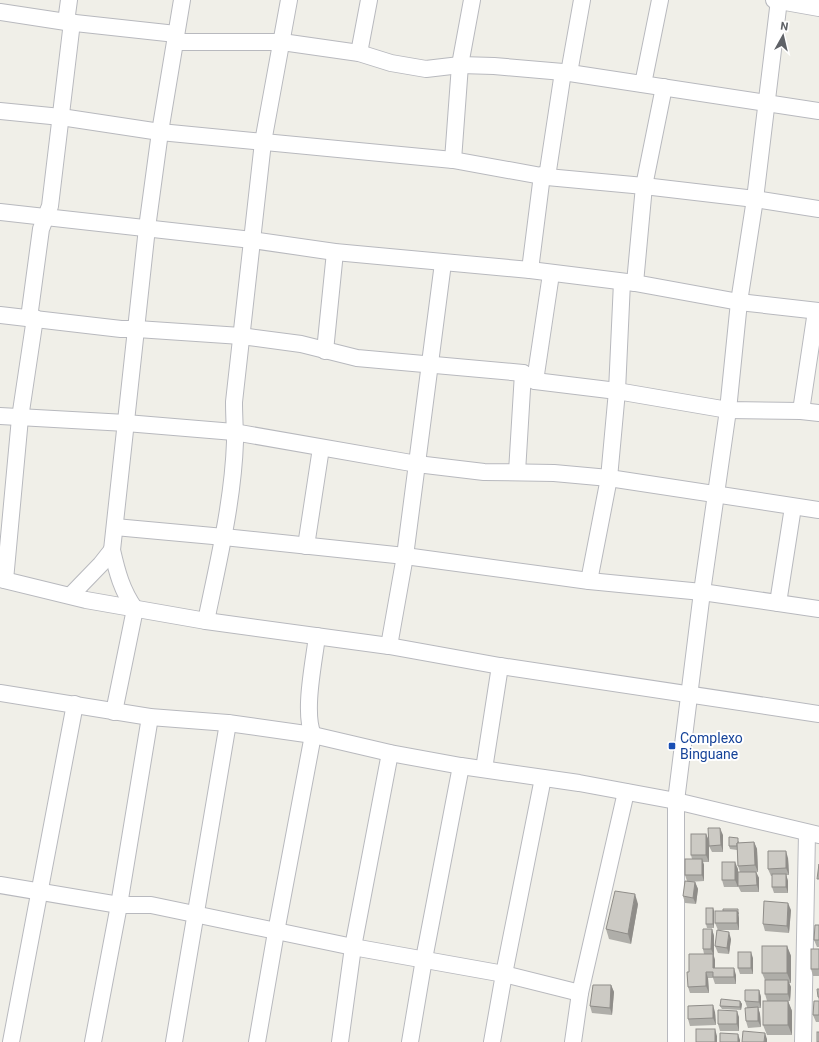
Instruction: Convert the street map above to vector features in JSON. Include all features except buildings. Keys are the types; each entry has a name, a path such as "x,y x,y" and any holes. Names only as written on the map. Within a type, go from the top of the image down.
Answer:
{"street":[{"path":"69,0 69,22 61,117 50,206 40,233 20,418 7,474 3,580 71,595 86,600 206,621 389,646 500,666 819,714"},
{"path":"114,712 135,609 126,597 118,576 112,550 160,132 182,0"},
{"path":"206,621 224,537 231,479 234,402 263,142 289,0"},
{"path":"359,53 369,0"},
{"path":"453,160 460,65 472,0"},
{"path":"530,270 544,176 582,0"},
{"path":"643,84 660,0"},
{"path":"676,1042 676,801 702,592 728,410 740,302 755,199 777,0 819,8"},
{"path":"0,12 176,38 282,42 359,53 391,63 426,69 460,65 494,66 566,73 819,111"},
{"path":"589,581 609,478 629,283 644,186 664,87"},
{"path":"0,111 61,117 160,132 453,160 544,176 755,199 819,209"},
{"path":"0,212 252,240 335,252 530,270 550,274 629,283 740,302 817,311 801,411"},
{"path":"325,350 335,252"},
{"path":"389,646 405,556 443,263"},
{"path":"517,472 529,377 550,274"},
{"path":"0,315 121,329 242,336 301,344 357,358 529,377 728,410 801,411 819,413"},
{"path":"0,416 126,423 234,432 417,464 484,472 554,473 609,478 819,510"},
{"path":"306,546 321,448"},
{"path":"778,603 793,507"},
{"path":"115,527 405,556 589,581 702,592 819,609"},
{"path":"71,595 101,564 112,550"},
{"path":"257,1042 313,735 310,728 308,707 317,636"},
{"path":"484,769 500,666"},
{"path":"1,695 74,704 150,717 228,723 313,735 461,766 543,778 676,801 813,834 803,1042"},
{"path":"11,1042 74,704"},
{"path":"92,1042 119,905 150,717"},
{"path":"174,1042 228,723"},
{"path":"340,1042 353,947 390,752"},
{"path":"410,1042 424,959 461,766"},
{"path":"492,1042 543,778"},
{"path":"573,1042 580,993 626,792"},
{"path":"0,885 119,905 151,905 276,932 504,974 580,993"}],"place":[{"name":"Complexo Binguane","path":"672,746"}]}
